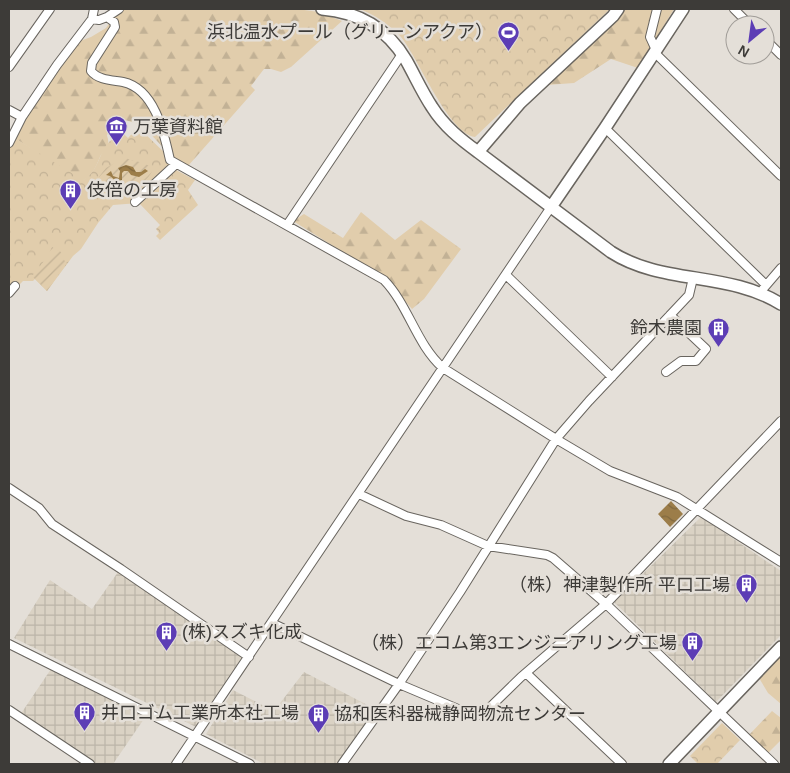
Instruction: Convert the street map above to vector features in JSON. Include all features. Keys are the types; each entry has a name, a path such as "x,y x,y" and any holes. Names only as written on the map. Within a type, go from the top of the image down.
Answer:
{"street":[{"path":"9,67 50,9"},
{"path":"9,143 22,117 57,64 92,19 94,9"},
{"path":"92,19 99,20 119,9"},
{"path":"322,9 348,13 372,24 386,35 402,54 420,89 438,117 457,136 611,252 626,261 650,270 763,289"},
{"path":"478,152 520,103 613,16 618,9"},
{"path":"657,9 650,37 655,51 781,176"},
{"path":"176,764 605,128 683,9"},
{"path":"107,17 114,22 115,27 92,64 91,71 97,76 131,85 143,93 159,123 170,160 384,280 399,299 433,360 443,368 610,471 677,496 781,562"},
{"path":"287,225 402,54"},
{"path":"9,110 22,117"},
{"path":"605,128 763,289 781,304"},
{"path":"135,202 176,164"},
{"path":"763,289 781,268"},
{"path":"506,275 612,376"},
{"path":"342,764 399,684 556,439 612,376 691,293 693,278"},
{"path":"9,293 15,286"},
{"path":"666,372 681,361 696,361 706,349 670,315"},
{"path":"272,623 399,684 470,714 478,716 484,714 526,673 606,604 781,421"},
{"path":"9,488 39,508 52,524 249,657"},
{"path":"359,494 406,516 441,525 488,546 553,558 606,604 774,764"},
{"path":"9,644 250,764"},
{"path":"669,764 781,646"},
{"path":"526,673 622,764"},
{"path":"9,710 90,764"}],"shaded area":[{"path":"701,517 781,571 781,635 716,702 614,602"},
{"path":"118,572 244,657 196,727 14,638 50,580 92,609"},
{"path":"51,669 146,716 113,764 95,764 20,715"},
{"path":"304,672 375,709 337,764 264,764 206,734 233,690 274,711"}],"green space":[{"path":"123,9 297,9 319,12 342,21 291,67 281,72 264,69 251,86 255,90 188,166 172,157 142,125 125,120 107,135 108,145 95,168 88,177 81,181 13,137 47,84 80,41 106,28 117,12"},
{"path":"360,9 610,9 475,137 465,132 455,123 444,109 401,37 382,21"},
{"path":"626,9 674,9 638,68 611,59 574,83 547,85"},
{"path":"138,127 168,156 172,168 195,180 188,190 198,205 160,240 156,236 159,233 156,229 160,225 139,203 113,205 47,291 35,279 33,281 23,281 16,288 9,284 9,147 13,137 83,180 92,173 103,151 112,139 123,133 128,138"},
{"path":"125,157 153,169 146,179 129,193 116,192 110,184 99,177 106,168"},
{"path":"361,212 395,240 421,220 461,249 424,299 412,309 385,278 293,221 304,214 343,238"},
{"path":"52,247 61,252 62,258 67,263 47,291 32,276 48,256"},
{"path":"781,651 781,704 768,693 756,673"},
{"path":"772,711 781,718 781,740 767,754 749,735"},
{"path":"722,723 740,740 717,764 698,764 690,756"}],"water":[{"path":"126,165 133,167 136,172 141,172 145,169 148,171 139,177 124,171 122,173 122,180 117,182 106,175 111,171 113,176 119,178 120,171 118,168"},
{"path":"671,501 683,514 670,527 658,514"}],"place":[{"name":"浜北温水プール（グリーンアクア）","path":"509,51"},
{"name":"万葉資料館","path":"117,146"},
{"name":"伎倍の工房","path":"71,209"},
{"name":"鈴木農園","path":"718,347"},
{"name":"（株）神津製作所 平口工場","path":"746,604"},
{"name":"(株)スズキ化成","path":"166,651"},
{"name":"（株）エコム第3エンジニアリング工場","path":"693,662"},
{"name":"井口ゴム工業所本社工場","path":"85,732"},
{"name":"協和医科器械静岡物流センター","path":"318,733"}]}
